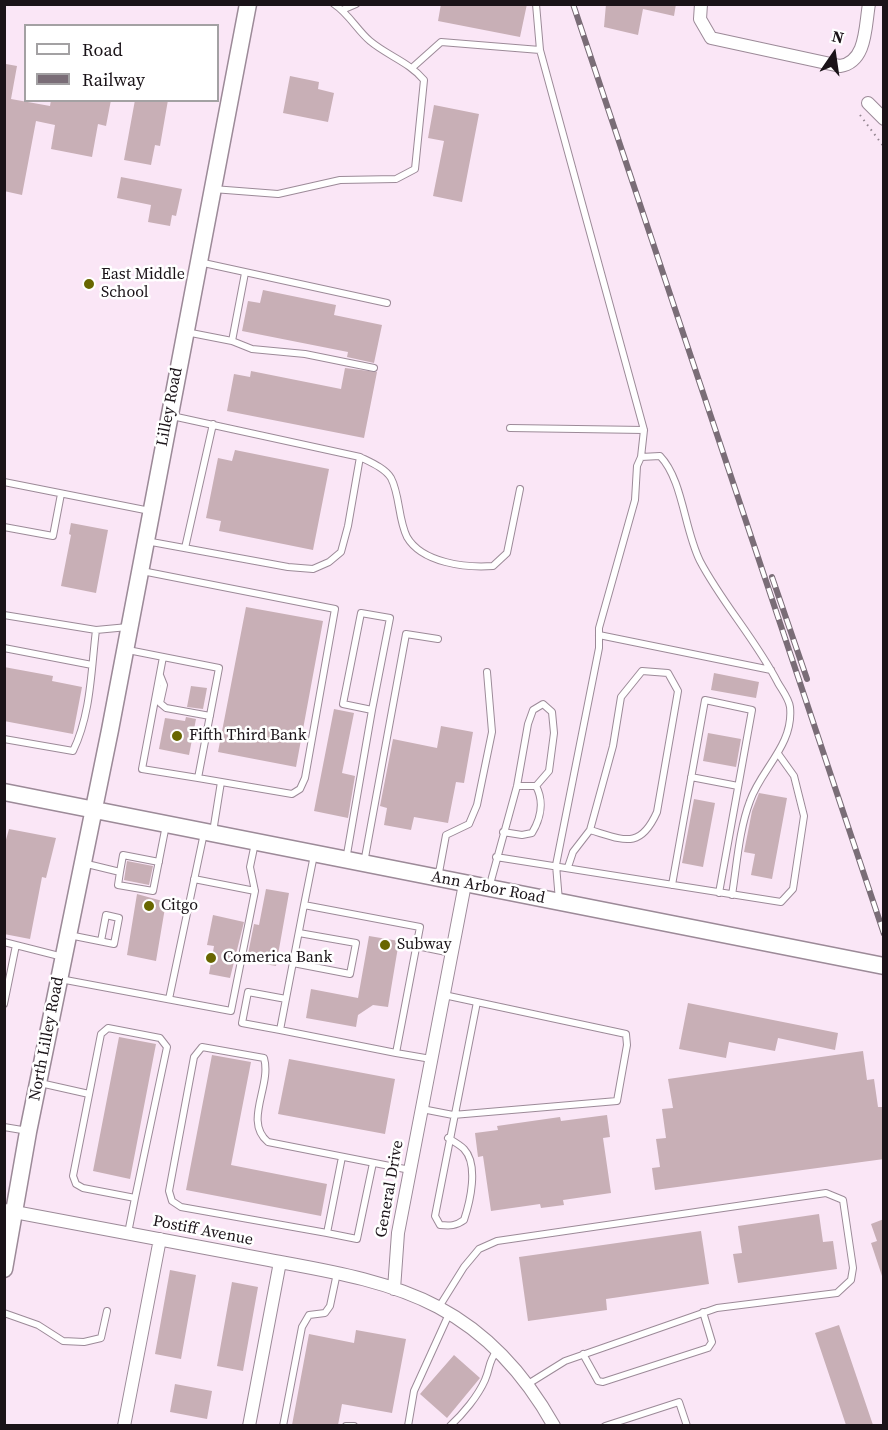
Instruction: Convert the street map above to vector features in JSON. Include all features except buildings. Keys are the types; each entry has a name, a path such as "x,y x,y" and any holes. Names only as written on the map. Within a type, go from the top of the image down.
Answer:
{"street":[{"name":"Lilley Road","path":"93,810 248,4"},
{"path":"701,4 700,19 711,38 840,66 853,62 860,54 869,4"},
{"path":"868,103 884,119"},
{"name":"Ann Arbor Road","path":"5,796 166,824 884,966"},
{"name":"North Lilley Road","path":"4,1269 10,1211 39,1083 93,810"},
{"name":"General Drive","path":"394,1288 397,1242 465,884"},
{"name":"Postiff Avenue","path":"10,1211 280,1262 394,1288"},
{"path":"124,1425 160,1239"},
{"path":"249,1425 280,1262"},
{"path":"394,1288 444,1311 497,1350 528,1384 550,1424"}],"lane":[{"path":"213,189 278,194 340,180 396,179 415,169 424,80 413,67 371,42 334,4"},
{"path":"342,10 356,4"},
{"path":"536,4 540,50 644,430 641,457 637,466 635,500 599,634 599,648 556,865 559,902"},
{"path":"413,67 441,42 540,50"},
{"path":"199,261 387,303"},
{"path":"232,341 245,273"},
{"path":"185,332 232,341 252,349 305,354 374,368"},
{"path":"169,415 360,457 390,477 408,537 422,551 458,566 493,566 507,553 520,489"},
{"path":"185,548 213,424"},
{"path":"510,428 644,430"},
{"path":"641,457 660,456 670,469 691,541 700,562 771,670 790,706 788,728 779,755 758,782 749,803 732,895"},
{"path":"145,541 288,567 313,569 329,562 341,552 360,457"},
{"path":"4,483 150,511"},
{"path":"4,527 53,536 62,494"},
{"path":"139,571 335,609 305,778 300,789 292,794 142,769 163,657"},
{"path":"346,860 390,618 361,613 343,704 372,710"},
{"path":"4,615 96,630 129,627"},
{"path":"4,740 73,751 81,734 96,630"},
{"path":"364,864 406,634 438,639"},
{"path":"599,634 771,670"},
{"path":"4,648 92,665"},
{"path":"124,650 219,668 198,778"},
{"path":"568,867 573,852 590,830 613,746 621,697 642,671 668,673 678,691 657,812 648,831 639,837 622,840 590,830"},
{"path":"438,878 446,834 469,824 477,805 492,732 487,672"},
{"path":"160,674 164,685 160,703 166,708 210,716"},
{"path":"672,885 705,700 752,710 719,892"},
{"path":"489,888 517,786 528,724 533,710 543,704 552,712 554,733 549,771 536,786 517,786"},
{"path":"496,857 781,902 793,889 804,816 794,776 779,755"},
{"path":"692,777 738,786"},
{"path":"169,999 194,879 221,782"},
{"path":"503,832 522,835 532,833 538,824 542,797 536,786"},
{"path":"159,862 123,855 118,885 153,891 159,862 166,824"},
{"path":"60,979 231,1011 255,891 250,867 255,842"},
{"path":"280,1030 314,854"},
{"path":"82,863 120,872"},
{"path":"194,879 255,891"},
{"path":"304,905 420,927 396,1053"},
{"path":"68,935 114,944 119,918 106,915 101,941"},
{"path":"293,963 350,974 356,943 298,933"},
{"path":"4,942 64,957"},
{"path":"4,1004 16,945"},
{"path":"417,946 452,953"},
{"path":"286,999 248,992 242,1023 431,1059"},
{"path":"422,1109 453,1115 617,1101 627,1045 626,1034 444,995"},
{"path":"448,1138 465,1149 470,1162 471,1178 464,1220 458,1225 449,1226 440,1225 435,1216 448,1138 477,1002"},
{"path":"128,1234 167,1047 160,1038 108,1028 100,1034 73,1176 76,1184 135,1198"},
{"path":"373,1163 357,1239 181,1207 172,1201 169,1191 194,1057 202,1047 264,1058 267,1070 257,1122 259,1135 268,1142 410,1170"},
{"path":"39,1083 89,1094"},
{"path":"4,1127 28,1132"},
{"path":"327,1233 342,1157"},
{"path":"408,1425 414,1391 444,1311 464,1266 479,1249 497,1241 826,1193 843,1200 853,1268 851,1280 837,1293 717,1308 703,1312 565,1361 528,1384"},
{"path":"283,1425 302,1327 309,1316 325,1313 330,1306 337,1274"},
{"path":"4,1314 16,1315 38,1325 63,1341 84,1342 102,1338 107,1311"},
{"path":"583,1354 598,1381 603,1382 708,1348 712,1342 703,1312"},
{"path":"450,1425 477,1394 486,1378 487,1364 497,1350"},
{"path":"605,1425 679,1402 687,1425"},
{"path":"346,1425 354,1425"}],"path":[{"path":"860,115 884,147"}],"railway":[{"path":"573,4 884,934"},
{"path":"772,577 807,679"}],"place":[{"name":"East Middle School","path":"89,284"},
{"name":"Fifth Third Bank","path":"177,736"},
{"name":"Citgo","path":"149,906"},
{"name":"Subway","path":"385,945"},
{"name":"Comerica Bank","path":"211,958"}]}
